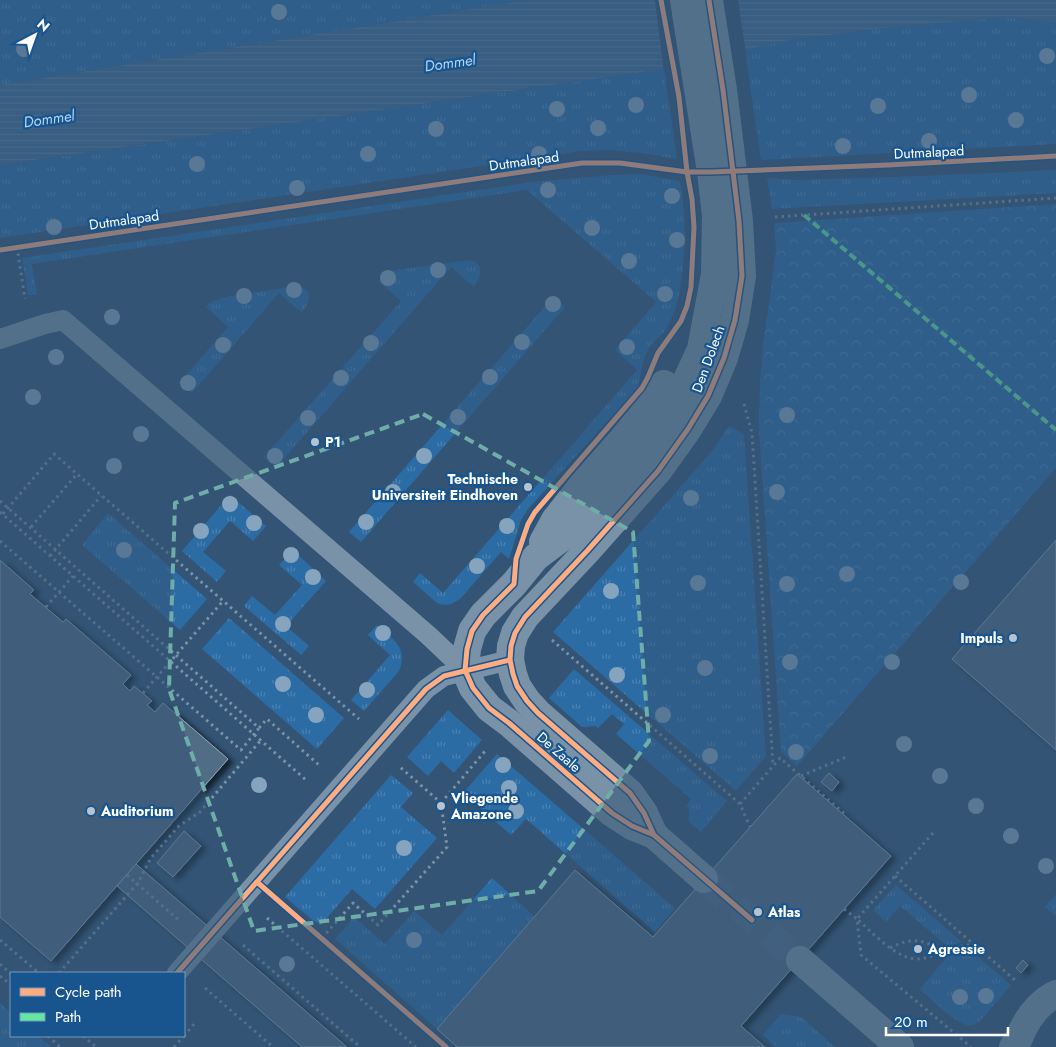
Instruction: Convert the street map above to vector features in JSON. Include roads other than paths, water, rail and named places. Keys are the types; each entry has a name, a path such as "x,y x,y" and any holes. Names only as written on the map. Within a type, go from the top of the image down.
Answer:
{"street":[{"name":"Den Dolech","path":"510,660 511,646 515,633 525,617 581,558 658,471 688,429 708,396 724,358 734,320 742,276 739,221 711,90 684,0"},
{"name":"Den Dolech","path":"465,670 467,649 472,631 483,615 514,584 536,557 555,520 651,405 676,362 706,320 715,274 716,216 711,172 709,0"},
{"name":"De Zaale","path":"510,660 512,674 526,701 630,793 644,812 654,836"},
{"name":"De Zaale","path":"465,670 473,688 489,708 509,723 612,813 632,826 654,836 704,879"},
{"path":"800,960 900,1047"},
{"path":"1016,1044 1039,1030 1051,1002"}],"lane":[{"path":"0,339 36,326 64,320 428,635 465,670"},
{"path":"180,970 426,689 444,676 510,660"}],"water":[{"name":"Dommel","path":"527,0 1056,0 1056,22 1004,17 877,29 776,42 664,69 0,165 0,85"}],"tunnel":[{"path":"704,879 800,960"}],"place":[{"name":"P1","path":"315,442"},
{"name":"Technische Universiteit Eindhoven","path":"528,487"},
{"name":"Impuls","path":"1013,638"},
{"name":"Vliegende Amazone","path":"441,806"},
{"name":"Auditorium","path":"91,811"},
{"name":"Atlas","path":"758,912"},
{"name":"Agressie","path":"918,949"}]}
